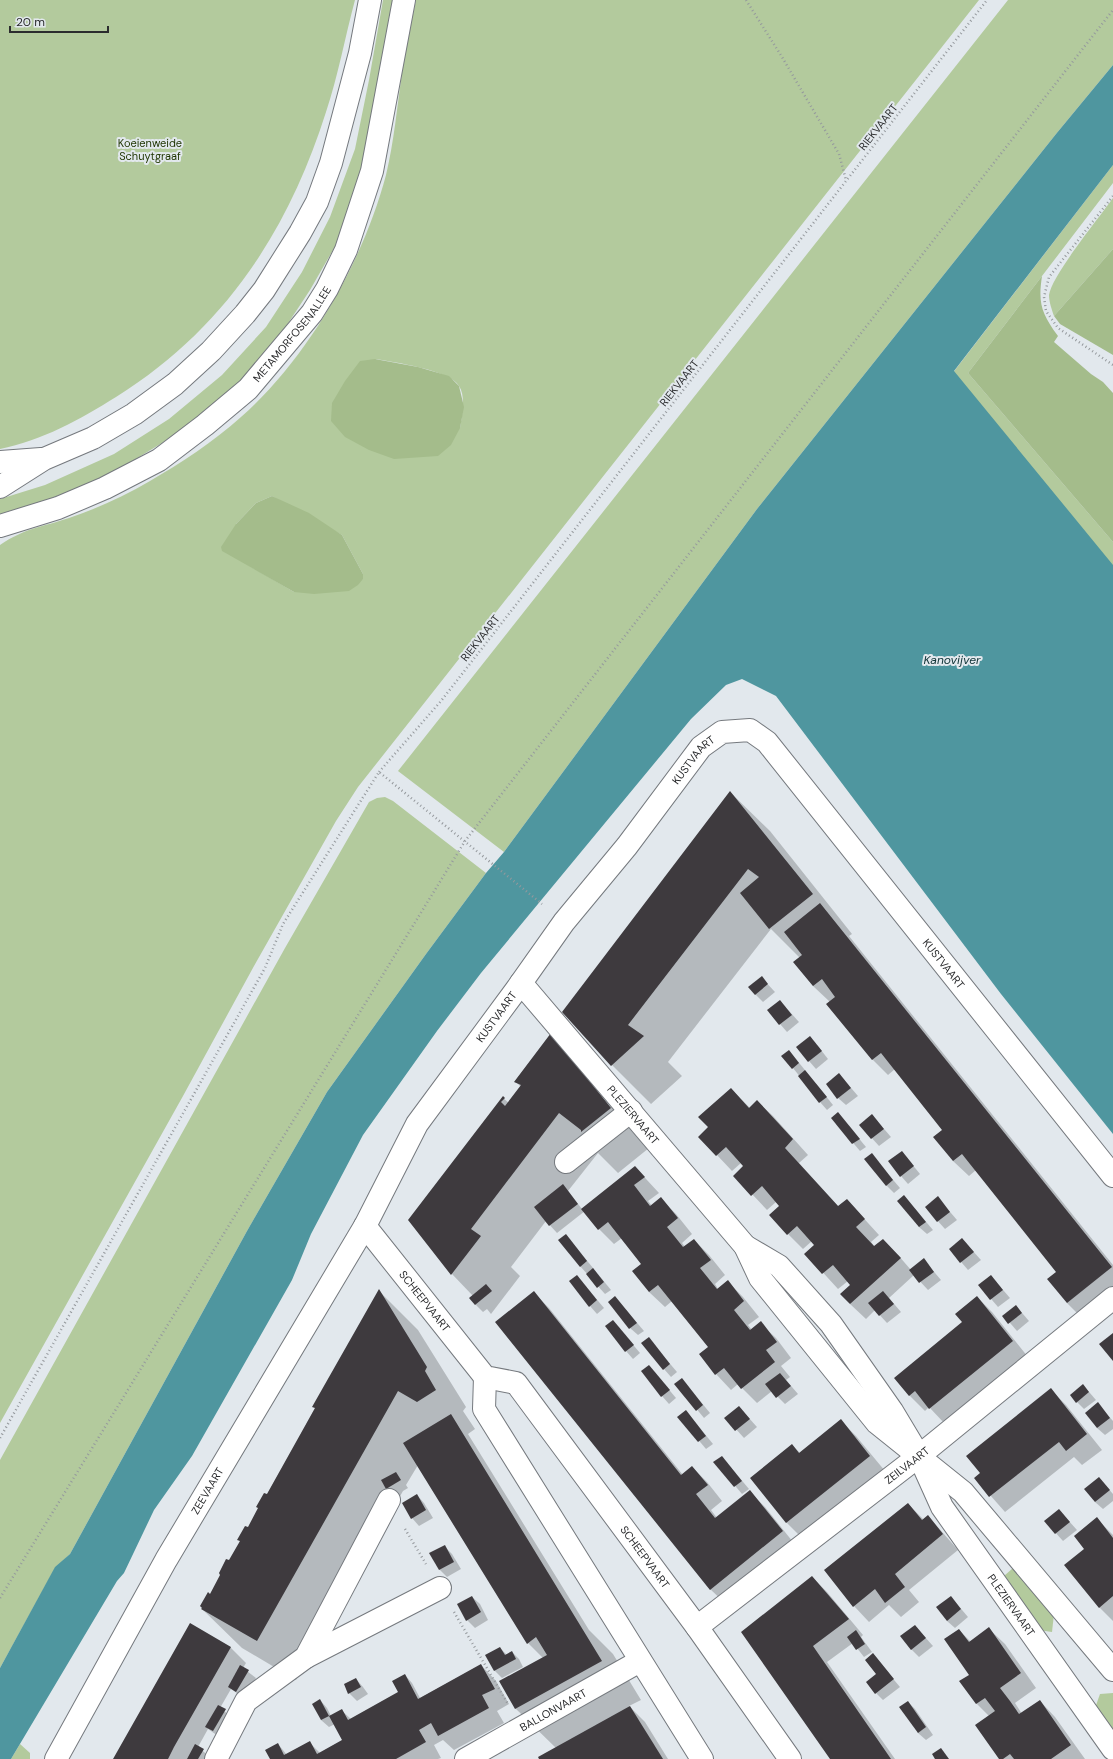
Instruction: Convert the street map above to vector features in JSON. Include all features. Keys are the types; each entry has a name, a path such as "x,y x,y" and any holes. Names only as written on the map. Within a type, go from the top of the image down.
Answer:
{"street":[{"path":"0,487 44,459 93,438 134,414 175,384 211,351 245,314 264,290 304,226 317,202 331,163 360,52 370,0"},
{"name":"METAMORFOSENALLEE","path":"0,526 58,508 105,488 159,460 205,425 248,389 312,313 327,289 346,250 365,196 372,171 404,0"},
{"path":"0,462 44,459"},
{"name":"KUSTVAART","path":"365,1226 417,1124 564,922 627,846 701,747 722,732 750,730 767,742 1113,1176"},
{"name":"PLEZIERVAART","path":"521,983 745,1246 760,1278 877,1423 963,1492 1113,1670"},
{"path":"566,1162 631,1111"},
{"name":"SCHEEPVAART","path":"365,1226 485,1377 516,1383 697,1627 790,1759"},
{"name":"ZEEVAART","path":"56,1759 166,1560 365,1226"},
{"name":"ZEILVAART","path":"697,1627 919,1456 1113,1298"},
{"path":"485,1377 484,1409 702,1759"},
{"name":"PLEZIERVAART","path":"919,1456 942,1507 1113,1749"},
{"path":"306,1657 389,1500"},
{"path":"216,1759 246,1701 306,1657 440,1588"},
{"name":"BALLONVAART","path":"466,1759 640,1661"}],"path":[{"path":"746,0 782,57 839,154 847,180"},
{"name":"RIEKVAART","path":"0,1438 265,968 284,924 379,772 446,694 987,0"},
{"path":"0,1598 465,841 1113,10"},
{"path":"1113,196 1049,277 1044,297 1046,311 1058,328 1113,365"},
{"path":"379,772 543,905"}],"green space":[{"name":"Koeienweide Schuytgraaf","path":"0,0 355,0 326,112 310,156 292,198 271,237 247,274 220,309 189,341 154,370 116,397 75,421 45,435 30,441 0,449"},
{"path":"383,0 394,0 372,141 337,243 310,290 281,334 237,385 202,415 162,443 121,468 88,484 49,499 0,514 0,499 45,485 114,454 169,419 222,375 266,327 302,272 330,217 355,149"},
{"path":"416,0 979,0 358,787 336,821 254,966 0,1423 0,545 26,531 69,518 110,502 140,487 173,467 197,452 241,417 266,393 289,367 330,306 348,274 376,208 389,163 402,73","holes":["375,359 433,371 454,380 459,386 462,395 463,406 460,428","272,496 342,535 363,574 363,579 294,592 248,565 236,524 256,503"]},
{"path":"1008,0 1113,0 1113,65 1056,134 757,509 504,852 398,771"},
{"path":"1113,165 1113,183 968,373 1113,542 1113,568 952,374"},
{"path":"1113,198 1113,249 1054,316 1049,295 1058,274"},
{"path":"1113,249 1113,355 1060,324 1054,316"},
{"path":"1042,276 1040,294 1042,308 1048,321 1058,336 1054,342 1091,374 1103,382 1113,393 1113,542 968,373"},
{"path":"375,359 418,367 449,376 459,386 464,407 460,428 451,445 438,456 394,459 369,450 345,437 331,421 332,403 345,381 360,361"},
{"path":"272,496 309,513 342,535 363,574 363,579 358,585 349,591 314,594 294,592 222,551 221,547 236,524 256,503"},
{"path":"385,797 393,801 486,873 327,1092 247,1231 70,1554 55,1568 0,1668 0,1460 285,948 369,802 377,798"},
{"path":"1013,1568 1054,1614 1052,1632 1038,1630 1004,1576"},
{"path":"1113,1693 1113,1738 1094,1711 1100,1694"},
{"path":"20,1744 30,1753 30,1759 11,1759"}],"water":[{"name":"Kanovijver","path":"1113,65 1113,165 954,371 1113,565 1113,1134 1001,994 776,696 742,679 726,685 691,719 481,973 437,1031 363,1135 311,1234 292,1280 192,1456 154,1510 124,1573 117,1581 11,1759 0,1759 0,1668 55,1567 70,1554 247,1231 327,1092 426,954 486,873 504,852 757,509 1056,134"}],"building":[{"path":"730,791 813,894 769,929 740,893 759,877 748,869 628,1025 644,1036 611,1066 562,1012"},
{"path":"820,903 1112,1267 1067,1303 1047,1279 1056,1272 962,1154 953,1161 933,1137 942,1130 881,1053 872,1060 826,1004 835,997 822,979 813,986 793,962 802,955 784,932"},
{"path":"762,976 768,984 755,995 748,987"},
{"path":"780,1000 792,1015 779,1025 767,1010"},
{"path":"551,1033 611,1108 581,1132 581,1130 559,1113 471,1229 481,1236 451,1275 408,1220 503,1096 505,1098 501,1102 505,1106 521,1085 514,1082"},
{"path":"810,1036 822,1051 808,1062 796,1047"},
{"path":"789,1050 799,1063 792,1069 781,1056"},
{"path":"805,1070 827,1097 819,1103 798,1076"},
{"path":"839,1073 851,1088 837,1099 826,1084"},
{"path":"731,1088 749,1108 757,1100 793,1139 785,1148 838,1206 847,1199 865,1219 856,1227 874,1246 883,1239 901,1258 850,1304 840,1294 850,1285 833,1265 822,1274 804,1254 814,1245 797,1226 787,1235 769,1215 779,1206 762,1186 751,1196 733,1176 743,1166 726,1147 716,1156 698,1137 708,1127 698,1117"},
{"path":"838,1112 860,1139 852,1144 831,1118"},
{"path":"872,1114 884,1129 871,1139 859,1125"},
{"path":"902,1151 914,1166 900,1177 888,1161"},
{"path":"872,1153 893,1180 886,1186 864,1159"},
{"path":"635,1166 645,1177 634,1185 650,1206 661,1197 678,1218 667,1227 683,1247 694,1239 711,1260 700,1268 717,1289 728,1280 744,1301 734,1310 750,1330 761,1321 777,1342 766,1350 775,1362 741,1389 724,1368 715,1375 699,1354 708,1347 658,1285 649,1292 632,1271 641,1264 608,1222 598,1230 581,1209"},
{"path":"563,1184 578,1204 549,1226 534,1207"},
{"path":"904,1195 926,1222 919,1227 897,1201"},
{"path":"938,1196 950,1212 937,1222 925,1207"},
{"path":"566,1234 587,1261 580,1267 558,1240"},
{"path":"962,1238 974,1252 960,1263 949,1249"},
{"path":"924,1258 934,1272 919,1283 909,1270"},
{"path":"593,1268 604,1282 597,1288 586,1274"},
{"path":"577,1275 597,1300 589,1307 569,1281"},
{"path":"991,1275 1003,1290 990,1300 978,1285"},
{"path":"486,1284 492,1291 475,1305 469,1298"},
{"path":"379,1289 427,1367 425,1371 436,1390 417,1402 398,1391 257,1641 201,1609 202,1608 200,1606 208,1592 210,1594 226,1559 229,1560 240,1541 237,1540 245,1526 248,1527 258,1508 256,1507 264,1493 267,1494 315,1408 312,1407"},
{"path":"534,1291 681,1475 692,1466 708,1485 696,1494 715,1518 750,1490 783,1531 710,1590 495,1322"},
{"path":"883,1291 894,1304 879,1316 868,1303"},
{"path":"615,1296 637,1323 629,1329 608,1302"},
{"path":"977,1296 1013,1341 929,1409 915,1391 909,1396 894,1378 962,1322 955,1314"},
{"path":"1016,1305 1022,1313 1008,1324 1002,1316"},
{"path":"613,1320 634,1345 625,1352 605,1326"},
{"path":"1113,1333 1113,1361 1099,1344"},
{"path":"649,1337 670,1364 663,1370 641,1343"},
{"path":"649,1365 670,1390 661,1397 641,1371"},
{"path":"780,1373 791,1386 776,1398 765,1384"},
{"path":"682,1378 703,1405 696,1411 674,1384"},
{"path":"1083,1384 1089,1392 1076,1403 1070,1395"},
{"path":"1051,1388 1087,1434 1066,1451 1059,1442 989,1497 974,1478 980,1473 966,1456"},
{"path":"1098,1402 1110,1418 1097,1428 1085,1413"},
{"path":"739,1406 750,1419 735,1431 724,1418"},
{"path":"686,1410 706,1436 698,1442 677,1417"},
{"path":"451,1414 602,1661 515,1709 499,1681 547,1655 536,1637 527,1644 403,1443"},
{"path":"841,1419 870,1456 786,1523 750,1478 792,1444 799,1453"},
{"path":"722,1456 742,1481 734,1487 713,1462"},
{"path":"396,1472 401,1480 386,1489 381,1480"},
{"path":"1099,1477 1110,1490 1095,1502 1084,1489"},
{"path":"417,1494 426,1510 411,1519 402,1503"},
{"path":"908,1503 922,1520 928,1515 943,1534 895,1574 905,1587 885,1603 875,1589 853,1607 824,1570"},
{"path":"1059,1509 1070,1522 1055,1534 1044,1521"},
{"path":"1097,1517 1113,1538 1113,1596 1099,1608 1064,1565 1084,1549 1074,1536"},
{"path":"445,1545 454,1562 439,1570 429,1553"},
{"path":"812,1576 849,1619 813,1646 891,1759 830,1759 741,1632"},
{"path":"472,1596 481,1612 466,1621 457,1604"},
{"path":"951,1596 961,1609 947,1621 936,1607"},
{"path":"190,1623 231,1647 168,1759 113,1759"},
{"path":"915,1625 926,1638 911,1650 900,1636"},
{"path":"989,1627 1021,1673 1000,1688 1019,1714 1040,1700 1071,1745 1051,1759 1014,1759 1010,1754 1003,1759 999,1759 975,1725 995,1711 985,1698 976,1704 959,1681 969,1675 944,1639 959,1629 969,1642"},
{"path":"856,1630 865,1644 856,1650 847,1637"},
{"path":"500,1647 505,1655 512,1651 516,1659 494,1671 485,1655"},
{"path":"873,1653 894,1679 875,1694 866,1682 876,1674 865,1660"},
{"path":"481,1664 495,1689 482,1695 489,1708 438,1736 431,1723 419,1730 426,1742 396,1759 270,1759 265,1750 278,1743 284,1755 310,1741 317,1754 342,1740 329,1716 342,1709 348,1720 398,1692 392,1681 405,1674 418,1699"},
{"path":"240,1665 249,1670 236,1692 228,1687"},
{"path":"356,1678 361,1687 348,1694 344,1684"},
{"path":"320,1699 329,1716 321,1720 312,1704"},
{"path":"908,1701 926,1727 918,1733 899,1707"},
{"path":"218,1705 226,1709 213,1731 205,1727"},
{"path":"630,1706 663,1759 539,1759 538,1757"},
{"path":"195,1744 204,1749 198,1759 187,1759"},
{"path":"941,1748 949,1759 935,1759 932,1754"}]}
